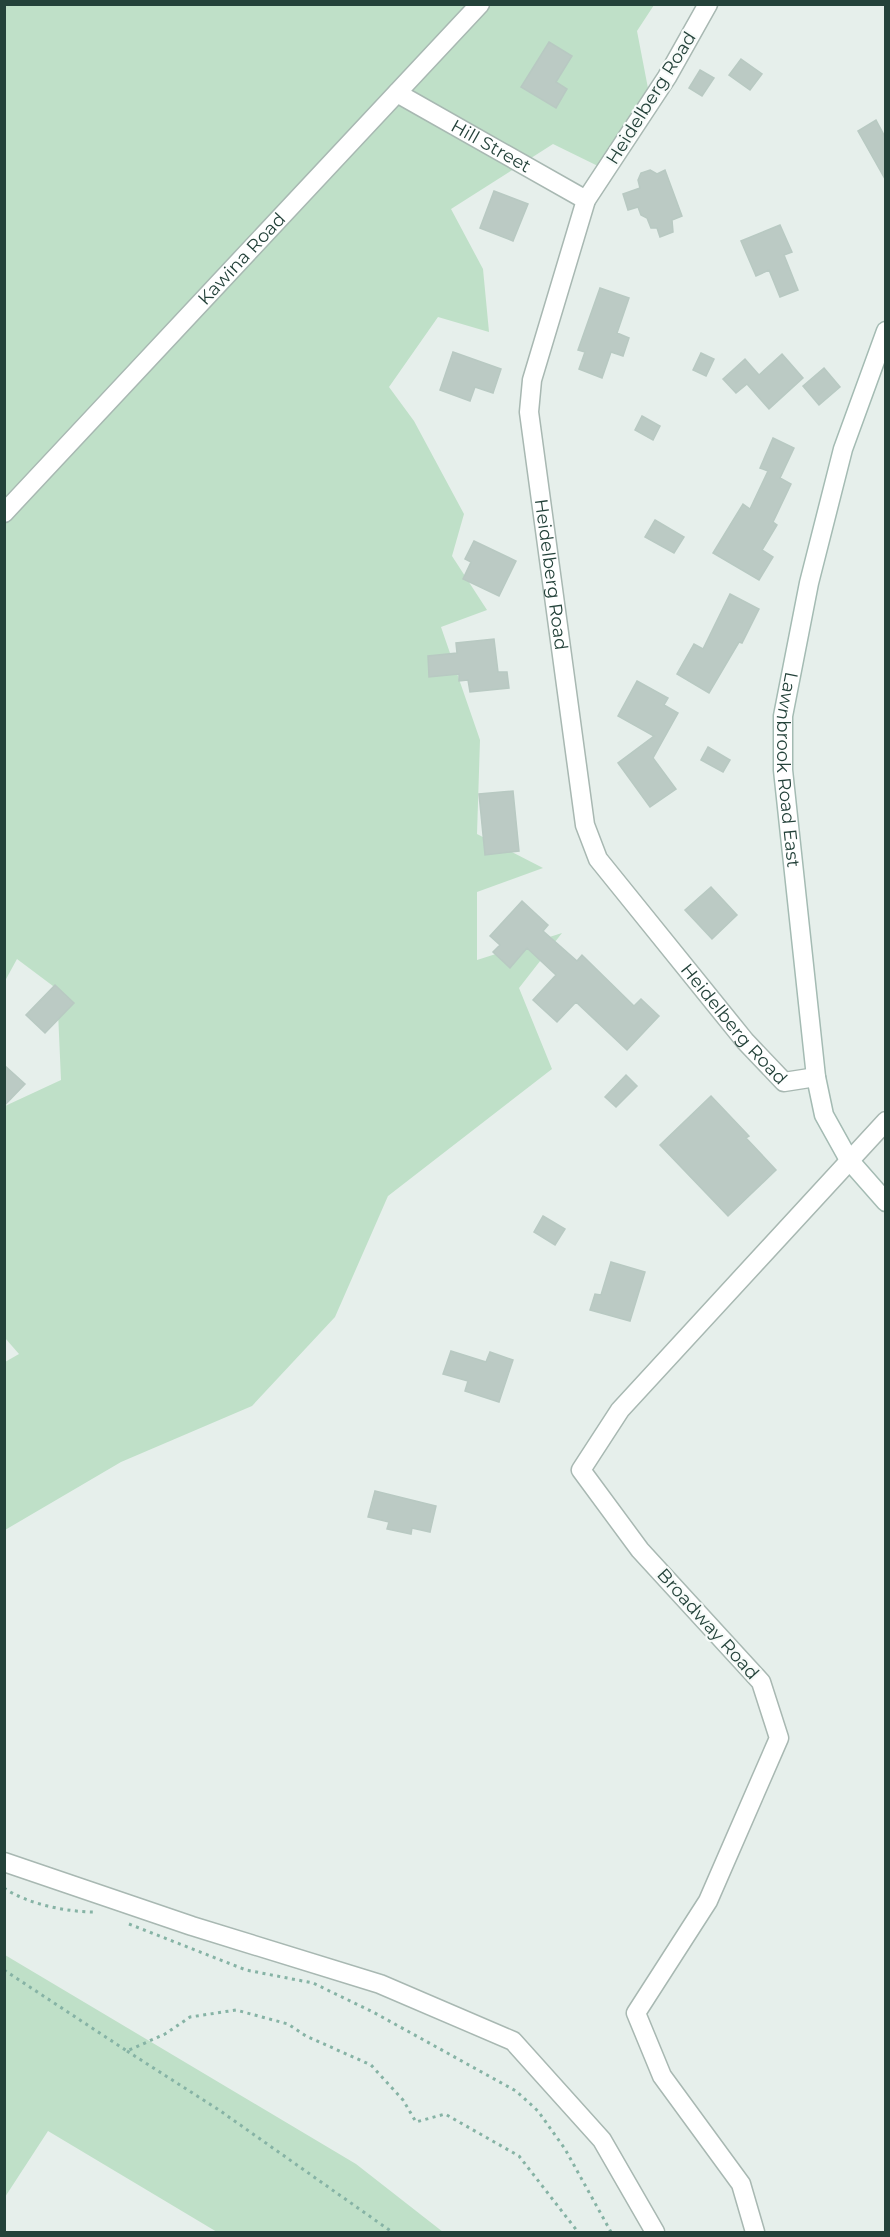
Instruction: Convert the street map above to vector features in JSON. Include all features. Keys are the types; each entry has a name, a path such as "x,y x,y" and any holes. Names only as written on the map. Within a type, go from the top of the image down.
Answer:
{"street":[{"name":"Kawina Road","path":"4,513 480,4"},
{"name":"Heidelberg Road","path":"708,4 668,77 586,200 532,380 529,412 585,825 598,859 745,1041 784,1083 816,1077"},
{"name":"Hill Street","path":"397,93 586,200"},
{"name":"Lawnbrook Road East","path":"885,331 843,449 809,583 783,716 783,770 816,1077 824,1115 849,1160 885,1202"},
{"name":"Broadway Road","path":"754,2232 741,2184 662,2076 636,2013 708,1901 779,1738 761,1682 640,1550 581,1470 620,1410 885,1121"},
{"path":"4,1862 192,1926 380,1984 513,2041 602,2140 655,2232"}],"path":[{"path":"4,1888 17,1896 82,1912 100,1912"},
{"path":"122,1922 246,1970 313,1983 382,2017 516,2091 538,2111 565,2149 611,2232"},
{"path":"4,1970 219,2110 392,2232"},
{"path":"127,2051 165,2034 190,2017 236,2010 288,2024 306,2036 371,2065 403,2100 416,2122 446,2114 519,2156 578,2232"}],"green space":[{"path":"5,5 654,5 637,31 651,104 602,168 553,144 451,209 483,269 489,332 438,317 389,387 414,421 464,514 452,556 487,610 441,627 480,740 477,834 543,868 477,892 477,960 562,933 519,988 552,1069 388,1196 335,1317 252,1406 121,1462 5,1530 5,1362 19,1354 5,1338 5,1106 61,1080 57,989 17,959 5,981"},
{"path":"5,1955 356,2164 443,2232 217,2232 48,2131 5,2197"}],"building":[{"path":"549,42 572,56 556,82 567,89 556,108 521,87"},
{"path":"741,59 762,74 750,90 729,75"},
{"path":"700,70 714,78 702,96 689,88"},
{"path":"876,120 885,137 885,179 858,131"},
{"path":"650,170 657,174 665,170 682,216 672,220 673,232 660,237 657,228 651,228 647,218 641,215 638,207 628,210 623,194 640,188 638,180 641,173"},
{"path":"494,191 528,204 513,241 480,228"},
{"path":"780,225 792,252 784,255 798,290 780,297 769,270 756,276 741,241"},
{"path":"600,288 629,298 617,333 629,338 623,356 611,352 602,378 579,369 585,352 578,350"},
{"path":"453,352 501,369 493,393 475,387 470,401 440,390"},
{"path":"701,353 714,359 706,376 693,370"},
{"path":"782,354 803,378 769,409 747,384 736,393 723,379 745,359 759,375"},
{"path":"824,368 840,387 819,405 803,386"},
{"path":"642,416 660,426 653,440 635,430"},
{"path":"773,438 794,448 780,478 791,484 773,522 777,525 762,550 773,557 759,580 713,553 743,504 750,509 768,471 760,468"},
{"path":"655,520 684,537 674,553 645,537"},
{"path":"474,541 516,561 499,596 463,579 471,562 465,559"},
{"path":"730,594 759,609 742,643 739,642 709,693 677,674 694,644 703,649"},
{"path":"494,639 498,672 507,672 509,688 470,692 468,680 459,681 459,674 429,677 428,656 457,653 456,643"},
{"path":"637,681 668,698 664,705 678,713 653,758 676,789 650,807 618,763 654,736 618,716"},
{"path":"708,747 730,760 723,772 701,760"},
{"path":"513,791 519,851 485,855 479,794"},
{"path":"711,887 737,915 712,939 685,910"},
{"path":"522,901 548,925 543,931 577,961 582,955 634,1006 641,999 659,1016 627,1050 576,1002 557,1022 533,1000 556,975 527,948 510,968 493,952 500,945 490,936"},
{"path":"55,985 74,1003 45,1033 26,1015"},
{"path":"4,1065 25,1084 4,1106"},
{"path":"626,1075 637,1086 616,1107 605,1097"},
{"path":"711,1096 749,1136 746,1138 776,1170 728,1216 660,1145"},
{"path":"543,1216 565,1229 555,1245 534,1232"},
{"path":"611,1262 645,1272 630,1321 590,1310 595,1294 601,1295"},
{"path":"451,1351 486,1362 490,1352 513,1360 499,1402 465,1391 468,1381 443,1374"},
{"path":"375,1491 436,1506 430,1532 412,1528 411,1534 387,1529 389,1522 368,1517"}]}
